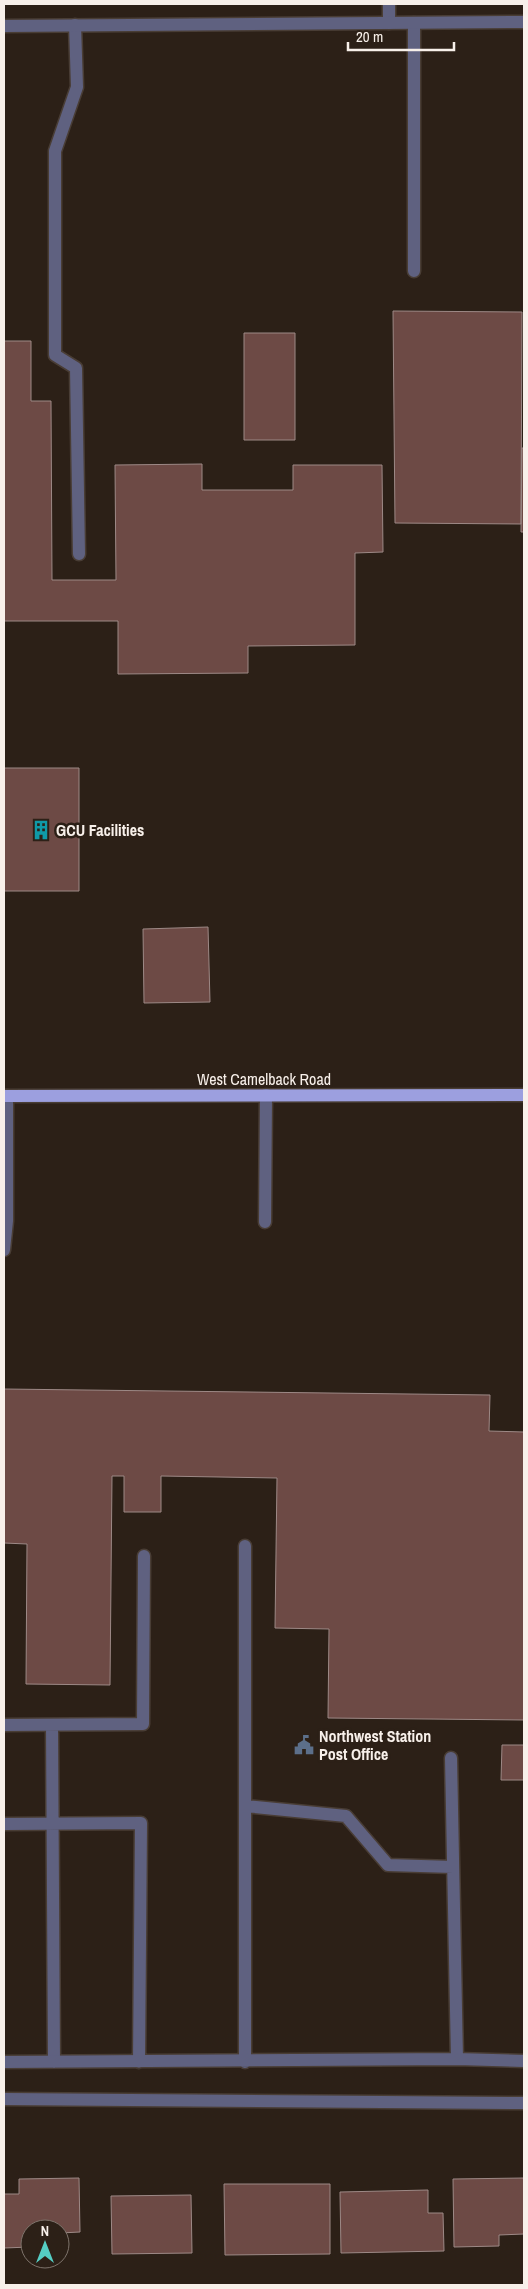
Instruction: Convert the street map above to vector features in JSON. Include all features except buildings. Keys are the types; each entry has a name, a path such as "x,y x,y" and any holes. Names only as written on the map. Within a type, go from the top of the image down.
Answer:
{"main road":[{"name":"West Camelback Road","path":"6,1096 524,1095"}],"street":[{"path":"389,4 389,23"},
{"path":"4,26 524,22"},
{"path":"414,23 414,271"},
{"path":"75,25 77,87 55,151 55,355 76,368 79,554"},
{"path":"265,1222 266,1095"},
{"path":"4,1250 7,1221 6,1096"},
{"path":"245,1546 245,2062"},
{"path":"4,1725 143,1724 144,1556"},
{"path":"52,1725 54,2062"},
{"path":"451,1758 457,2059"},
{"path":"245,1806 346,1816 388,1865 453,1867"},
{"path":"4,1824 141,1823 140,2062"},
{"path":"4,2062 245,2062 457,2059 524,2061"},
{"path":"4,2099 524,2103"}],"place":[{"name":"GCU Facilities","path":"41,830"},
{"name":"Northwest Station Post Office","path":"304,1745"}]}
